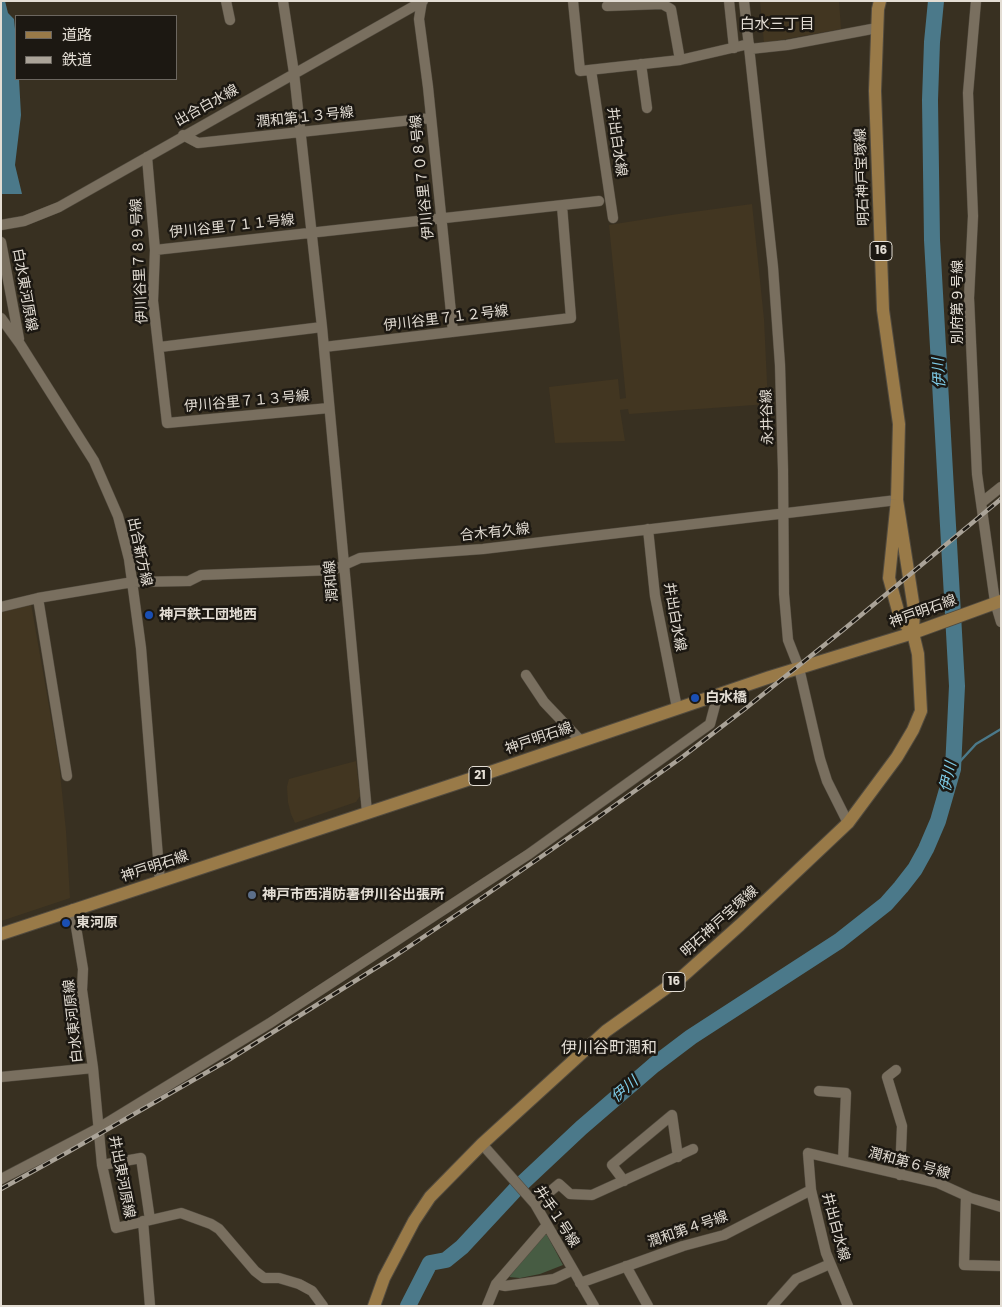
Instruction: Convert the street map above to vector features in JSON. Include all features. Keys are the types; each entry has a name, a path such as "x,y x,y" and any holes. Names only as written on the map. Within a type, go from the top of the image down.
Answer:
{"main road":[{"name":"明石神戸宝塚線","path":"880,1 875,91 883,300 899,424 897,500 889,578 900,618 913,633"},
{"name":"明石神戸宝塚線","path":"374,1306 384,1278 414,1221 430,1197 606,1031 682,976 708,954 848,823 897,757 913,730 920,710 918,654 913,633 914,609 897,500"},
{"name":"神戸明石線","path":"1,934 718,694 913,633 995,602"}],"street":[{"path":"226,1 230,20"},
{"name":"潤和線","path":"283,1 294,73 322,327 367,812"},
{"name":"出合白水線","path":"1,225 24,221 59,207 423,1"},
{"name":"伊川谷里７０８号線","path":"423,1 419,19 453,332"},
{"path":"573,1 580,71 680,60 734,48 787,45 877,28"},
{"path":"729,1 734,48"},
{"name":"永井谷線","path":"744,1 773,268 780,365 784,594 788,640 799,668 820,759 827,781 848,823"},
{"name":"別府第９号線","path":"976,1 968,93 973,216 969,298 977,474 995,602 1001,622"},
{"path":"607,6 662,4 671,9 680,60"},
{"path":"641,64 647,108"},
{"name":"井出白水線","path":"591,70 613,218"},
{"name":"潤和第１３号線","path":"184,135 198,143 430,118"},
{"name":"伊川谷里７８９号線","path":"147,156 155,250 153,301 160,347 167,423"},
{"name":"伊川谷里７１１号線","path":"155,250 599,201"},
{"name":"伊川谷里７１２号線","path":"324,347 571,318 562,206"},
{"name":"白水東河原線","path":"1,242 20,344"},
{"name":"出合新方線","path":"1,318 20,344 94,461 118,516 133,582 141,648 160,882"},
{"path":"160,347 322,327"},
{"name":"伊川谷里７１３号線","path":"167,423 329,408"},
{"path":"981,503 1001,487"},
{"name":"合木有久線","path":"1,607 38,598 133,582 188,581 201,575 333,570 360,558 483,549 897,500"},
{"name":"井出白水線","path":"648,529 655,596 677,708"},
{"path":"38,598 67,776"},
{"path":"526,675 544,702 581,741"},
{"path":"1,1180 98,1129 270,1023 537,848 710,724 718,694"},
{"name":"白水東河原線","path":"1,1077 93,1068 82,990 83,969 73,909"},
{"name":"井出東河原線","path":"93,1068 102,1165 116,1228 181,1213 211,1224 219,1229 264,1278 279,1278 299,1284 312,1291 323,1306"},
{"path":"896,1070 887,1077 902,1126 900,1174"},
{"path":"819,1091 846,1093 843,1161"},
{"path":"624,1182 612,1165 672,1116 678,1157"},
{"name":"井手１号線","path":"485,1147 535,1204 594,1306"},
{"path":"535,1204 559,1184 570,1194 592,1196 693,1149"},
{"name":"井出白水線","path":"808,1153 811,1190 830,1264 848,1306"},
{"name":"潤和第６号線","path":"808,1153 938,1183 966,1196 1001,1206"},
{"path":"102,1165 141,1158 150,1306"},
{"name":"潤和第４号線","path":"580,1283 683,1246 724,1235 811,1190"},
{"path":"966,1196 964,1265 1001,1266"},
{"path":"487,1306 496,1284 547,1225"},
{"path":"772,1306 796,1279 830,1264"},
{"path":"626,1266 648,1306"},
{"path":"496,1284 505,1286 554,1279 573,1270"}],"shaded area":[{"path":"760,1 839,1 841,29 764,43"},
{"path":"752,204 764,319 768,404 629,414 628,409 620,410 625,441 555,443 549,387 618,379 620,399 626,398 609,225"},
{"path":"31,604 59,763 70,898 1,921 1,612"},
{"path":"356,761 360,796 356,802 295,823 288,802 287,787 289,779"}],"green space":[{"path":"543,1235 547,1235 563,1265 540,1274 520,1278 509,1277"}],"water":[{"path":"1,1 5,1 8,13 14,19 15,29 15,80 19,80 21,115 15,165 22,194 1,194"}],"waterway":[{"name":"伊川","path":"408,1306 430,1263 446,1260 462,1247 516,1189 581,1128 654,1065 691,1037 839,941 886,904 915,869 938,821 953,769 957,686 932,240 930,100 932,42 936,1"},
{"path":"953,769 976,744 1001,729"}],"railway":[{"path":"1,1189 230,1059 395,956 483,897 681,758 843,630 1001,499"}],"place":[{"name":"神戸鉄工団地西","path":"149,615"},
{"name":"白水橋","path":"695,698"},
{"name":"神戸市西消防署伊川谷出張所","path":"252,895"},
{"name":"東河原","path":"66,923"}],"district":[{"name":"白水三丁目","path":"777,25"},
{"name":"伊川谷町潤和","path":"609,1049"}]}
